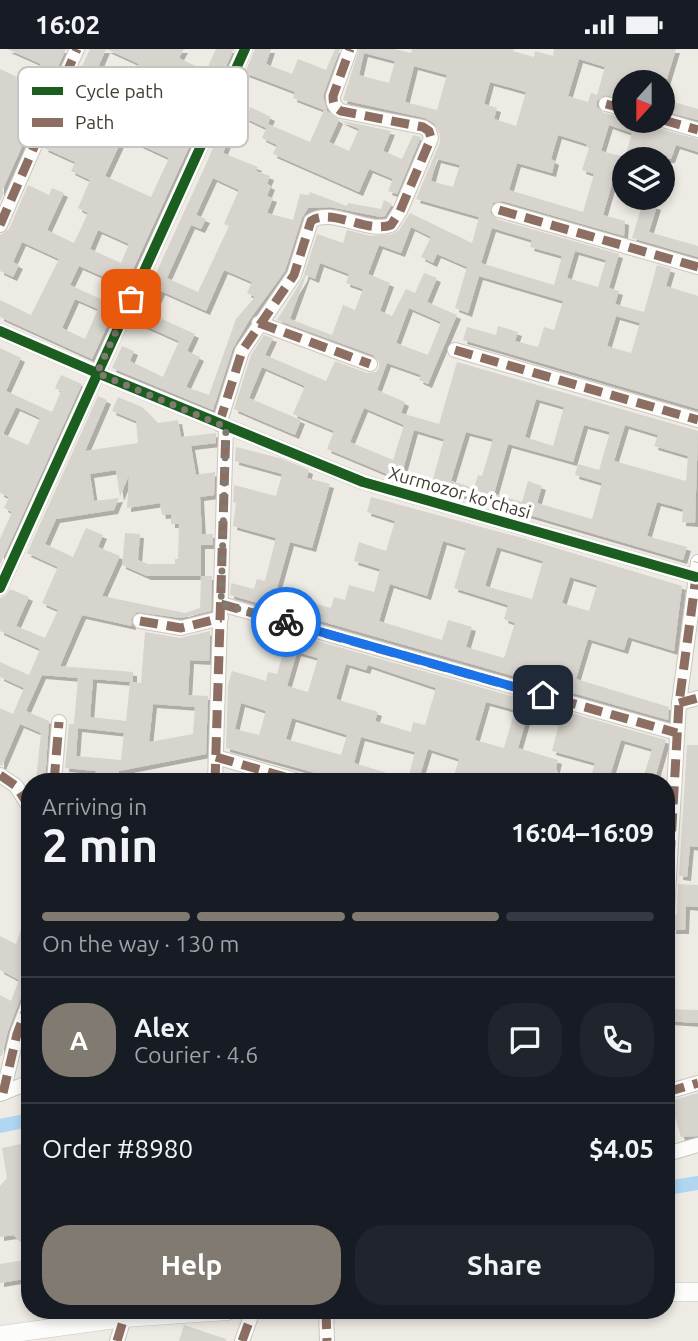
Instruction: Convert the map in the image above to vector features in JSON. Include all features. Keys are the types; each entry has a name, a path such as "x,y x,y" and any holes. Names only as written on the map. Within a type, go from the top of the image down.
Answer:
{"street":[{"path":"69,67 77,49"},
{"path":"237,67 245,49"},
{"path":"215,773 223,426 242,351 294,275 311,221 324,217 376,227 391,225 400,211 430,138 429,131 423,127 336,108 332,96 350,49"},
{"path":"606,104 612,106"},
{"path":"676,124 698,130"},
{"path":"0,225 34,147"},
{"path":"0,588 200,147"},
{"path":"499,210 698,267"},
{"path":"259,323 370,363"},
{"name":"Xurmozor koʻchasi","path":"0,331 363,482 697,570"},
{"path":"455,351 698,420"},
{"path":"675,773 678,703 697,570"},
{"path":"140,621 181,628 221,611 677,733"},
{"path":"678,703 698,698"},
{"path":"55,773 59,722"},
{"path":"216,757 271,773"},
{"path":"0,775 16,786 21,794"},
{"path":"2,1094 21,1024"},
{"path":"675,1090 698,1083"},
{"path":"2,1094 21,1086"},
{"path":"675,1152 698,1145"},
{"path":"675,1292 698,1292"},
{"path":"0,1335 117,1319"},
{"path":"117,1341 124,1319"},
{"path":"242,1341 250,1319"},
{"path":"326,1319 327,1341"}],"building":[{"path":"7,49 66,49 58,67 40,67 41,64"},
{"path":"90,49 106,49 98,67 82,67"},
{"path":"106,49 184,49 179,58 198,67 138,67 139,64"},
{"path":"216,49 234,49 226,67 208,67"},
{"path":"255,49 271,49 266,64 292,74 298,59 326,70 335,49 340,49 323,96 327,111 339,120 391,131 383,151 402,159 413,135 421,137 397,194 388,191 393,179 369,169 359,192 273,154 277,145 262,138 268,124 310,142 324,110 293,98 295,92 248,74 248,67","holes":["339,120 359,129 349,151 329,142"]},
{"path":"359,49 394,49 411,53 412,49 514,49 513,51 534,57 535,51 553,56 554,49 676,49 670,70 612,70 612,97 604,95 597,101 597,107 612,115 612,126 609,125 601,151 612,154 612,184 603,215 625,221 624,236 502,201 493,203 490,212 496,219 619,254 609,288 619,291 615,304 644,312 657,265 671,269 666,286 698,296 698,409 463,340 467,327 496,335 498,326 518,332 515,341 538,347 544,327 554,330 563,301 479,276 468,313 455,308 467,267 437,254 433,263 421,257 431,237 411,227 401,253 379,245 368,274 390,283 380,311 392,316 406,289 415,293 424,273 437,278 427,302 457,315 428,384 419,380 421,375 387,363 377,390 405,402 401,413 439,424 457,362 698,431 695,523 682,522 683,509 657,502 647,536 687,547 683,560 431,486 444,439 414,430 399,480 327,449 334,431 293,414 305,386 262,367 249,398 301,420 295,435 234,409 251,355 264,335 273,338 265,355 326,381 335,361 367,373 376,372 379,368 379,362 373,355 277,320 303,278 317,234 343,243 347,230 371,236 393,234 399,230 410,213 472,243 479,217 416,199 440,142 435,124 425,118 343,100","holes":["364,53 395,61 389,83 359,75","579,59 605,67 597,95 591,93 588,102 568,96","414,66 447,75 437,110 405,102","490,82 526,92 516,126 494,119 497,108 484,104","558,135 587,144 586,147 589,148 582,170 594,174 583,212 509,190 517,163 552,173 555,161 551,159","437,159 460,165 453,187 431,181","492,228 532,240 530,247 562,256 554,285 481,263","575,251 606,260 598,287 567,278","320,263 349,274 346,283 363,289 355,310 343,305 332,335 290,319 306,275 315,279","409,308 441,322 428,355 396,343","616,316 640,323 631,353 607,346","536,399 564,407 553,446 525,437","364,408 404,425 393,460 350,442","584,425 610,432 599,470 578,464 575,475 602,483 592,519 537,503 542,486 528,481 522,502 494,494 508,444 573,462","625,425 658,435 654,446 688,456 686,481 614,461","466,432 493,439 482,476 478,475 474,488 451,481"]},
{"path":"0,69 18,77 18,147 22,147 0,201"},
{"path":"676,103 698,109 698,120 676,114"},
{"path":"250,107 271,117 266,128 248,119"},
{"path":"632,133 675,133 698,139 698,152 676,145 675,148 628,147"},
{"path":"44,147 118,147 105,176 151,197 169,158 145,147 189,147 92,359 0,317 0,300 31,315 59,259 22,242 13,262 19,265 13,277 0,271 0,235 9,229 28,185 49,195 52,188 64,193 47,230 74,243 88,213 78,208 90,180 71,171 75,162","holes":["98,230 129,244 121,263 90,249","79,266 113,281 105,301 70,285","75,299 98,309 85,339 62,328"]},
{"path":"213,147 225,147 223,153 258,167 256,171 270,176 267,184 271,186 267,196 273,198 267,213 293,220 300,194 309,195 310,192 347,206 348,203 381,209 384,200 392,204 385,216 381,217 330,207 308,208 302,218 285,271 250,319 233,348 213,410 112,368 122,346 134,351 130,361 163,377 179,341 134,321","holes":["213,178 239,190 224,224 229,226 198,292 167,278 191,225 201,229 206,219 196,215","224,270 252,282 247,293 255,297 236,319 209,395 186,387 200,357 187,351 195,334 151,314 161,291 206,311"]},
{"path":"641,210 656,210 649,232 698,246 698,257 632,238"},
{"path":"0,348 21,358 6,391 52,412 61,391 55,388 61,375 82,384 0,565 0,539 12,512 4,508 9,497 0,493","holes":["16,407 40,418 28,445 3,434"]},
{"path":"98,396 107,400 85,451 138,443 136,421 112,411 118,397 142,407 158,423 178,420 181,437 216,433 216,443 191,446 196,475 215,472 214,495 200,497 202,534 213,534 213,545 201,545 201,576 212,576 211,611 181,618 137,612 131,619 132,626 82,615 60,666 133,672 133,682 141,683 145,632 180,638 210,631 209,661 190,660 188,695 208,696 206,754 119,773 96,773 65,768 69,724 74,724 78,678 42,675 26,711 49,721 46,773 37,773 41,733 20,724 2,766 0,765 0,708 13,714 24,688 0,677 0,662 29,675 40,649 0,631 0,598 10,589 29,597 16,626 45,638 58,610 42,603 58,567 27,553","holes":["116,470 120,497 129,475 127,508 160,503 162,515 171,514 171,524 179,524 178,559 175,559 175,564 148,564 138,560 140,534 125,533 122,565 147,576 201,576 200,608 185,613 102,596 120,556 98,547 103,535 86,528 73,557 45,544 56,519 114,510 119,498 94,501 90,474","93,679 130,682 126,721 90,717","153,704 195,707 193,734 149,742","78,728 124,733 121,760 76,756"]},
{"path":"236,447 283,459 309,470 307,478 330,484 312,548 290,542 276,592 331,608 334,597 345,600 349,585 374,592 380,569 354,561 359,542 386,551 395,521 367,512 371,497 526,539 682,586 674,651 628,637 624,650 588,639 576,679 669,707 668,720 230,595 231,583 254,589 257,579 265,581 276,538 233,526 236,503 233,502 234,485 276,496 282,474 235,461","holes":["443,541 466,548 454,588 508,605 504,619 515,623 504,658 466,647 472,627 448,620 442,640 379,621 390,584 427,596","497,547 543,561 532,599 485,586","570,577 597,585 589,611 562,603"]},
{"path":"289,633 666,740 657,773 645,773 652,749 621,740 611,773 592,773 595,763 552,751 559,723 528,714 518,748 558,760 558,773 455,773 459,759 428,749 421,773 410,773 415,752 361,737 354,763 388,773 316,773 226,748 228,685 232,671 266,681 268,672 277,674","holes":["297,652 318,658 308,692 287,686","346,664 366,670 368,665 436,688 425,725 413,722 411,732 375,721 378,712 336,699","486,702 515,710 504,748 475,740","241,703 266,711 259,735 235,729","292,718 347,735 341,755 286,739"]},
{"path":"687,745 698,745 698,847 690,846 687,877 679,876"},
{"path":"678,884 698,885 698,907 686,906 685,930 675,930"},
{"path":"21,929 21,997 0,1056 0,995 11,1001 19,980 0,970 0,936 16,944"},
{"path":"675,1009 698,1010 698,1023 675,1022"},
{"path":"698,1093 698,1136 681,1137 675,1117 675,1100"},
{"path":"21,1144 21,1242 13,1235 0,1237 0,1186 7,1178 2,1148"},
{"path":"21,1260 21,1280 0,1283 0,1264"},
{"path":"184,1325 226,1339 226,1341 179,1341"}],"waterway":[{"path":"0,1126 21,1122"},
{"path":"675,1187 698,1183"}],"marked path":[{"path":"69,67 77,49"},
{"path":"219,424 242,351 294,275 311,221 329,217 371,226 391,225 400,211 431,138 429,131 423,127 337,108 333,96 350,49"},
{"path":"606,104 612,106"},
{"path":"676,124 698,130"},
{"path":"0,225 34,147"},
{"path":"499,210 698,267"},
{"path":"259,323 370,364"},
{"path":"455,350 698,420"},
{"path":"215,773 226,427"},
{"path":"675,773 679,703 698,562"},
{"path":"221,604 677,733"},
{"path":"140,621 181,628 221,618"},
{"path":"679,703 698,698"},
{"path":"55,773 59,722"},
{"path":"216,757 271,773"},
{"path":"0,775 16,786 21,794"},
{"path":"3,1093 21,1024"},
{"path":"675,1090 698,1083"},
{"path":"117,1341 124,1319"},
{"path":"242,1341 250,1319"},
{"path":"326,1319 327,1341"}],"cycle path":[{"path":"237,67 245,49"},
{"path":"0,588 200,147"},
{"path":"0,331 363,482 696,577"}],"way so far":[{"path":"131,299 97,373 226,427 221,604 286,622"}],"route":[{"path":"286,622 543,695"}]}
